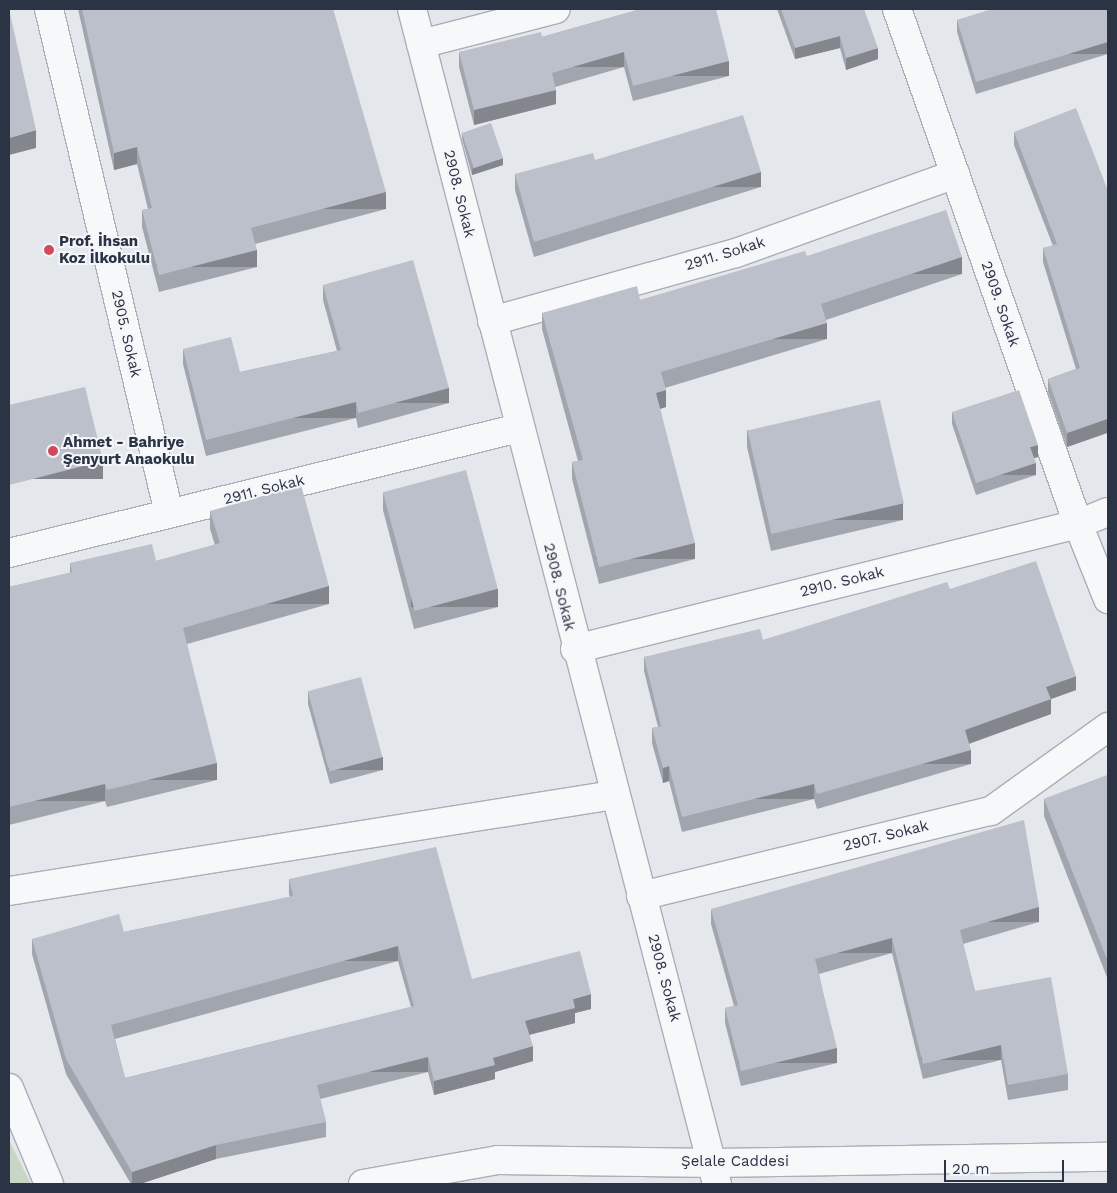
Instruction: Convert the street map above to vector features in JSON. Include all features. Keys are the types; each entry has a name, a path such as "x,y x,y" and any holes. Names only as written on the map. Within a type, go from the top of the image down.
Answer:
{"street":[{"name":"2905. Sokak","path":"48,9 169,513"},
{"name":"2908. Sokak","path":"412,9 575,648 715,1174"},
{"path":"421,44 556,9"},
{"name":"2909. Sokak","path":"905,11 954,174 1078,524 1108,599"},
{"name":"2911. Sokak","path":"492,322 736,253 954,174"},
{"name":"2911. Sokak","path":"9,553 519,428"},
{"name":"2910. Sokak","path":"575,648 1078,524 1108,512"},
{"name":"2907. Sokak","path":"641,896 991,811 1108,727"},
{"path":"9,892 614,795"},
{"path":"9,1088 48,1184"},
{"name":"Şelale Caddesi","path":"363,1184 498,1160 715,1174 1108,1157"}],"green space":[{"path":"9,1140 31,1184 9,1184"}],"building":[{"path":"9,9 36,130 9,138"},
{"path":"82,9 333,9 386,192 251,228 257,250 159,275 142,210 152,208 137,147 114,153"},
{"path":"641,9 716,9 729,61 633,86 624,52 552,73 556,90 474,110 459,52 541,32 542,37"},
{"path":"781,9 864,9 878,48 846,58 840,36 795,48"},
{"path":"992,9 1108,9 1108,42 976,82 957,20"},
{"path":"1076,108 1108,191 1108,423 1107,419 1067,433 1048,379 1080,368 1043,248 1057,244 1014,132"},
{"path":"743,115 761,172 534,242 515,174 593,153 595,160"},
{"path":"491,123 503,158 474,168 462,133"},
{"path":"946,210 962,257 821,304 827,323 661,372 666,390 656,393 695,543 599,567 572,462 583,460 542,313 637,286 640,300 805,251 807,256"},
{"path":"413,260 449,388 358,413 356,402 206,440 183,349 231,337 240,372 341,350 323,285"},
{"name":"Ahmet - Bahriye Şenyurt Anaokulu","path":"85,387 103,461 9,485 9,405"},
{"path":"1019,390 1038,445 1030,447 1036,463 976,483 952,412"},
{"path":"880,400 904,503 771,534 747,431"},
{"path":"466,470 498,589 415,611 383,492"},
{"path":"301,485 329,586 183,628 217,763 107,790 105,784 9,807 9,587 72,572 70,563 152,544 156,561 220,543 210,511"},
{"path":"1036,561 1076,676 1046,687 1051,699 965,730 971,750 817,794 814,784 682,817 669,766 663,768 652,728 661,726 644,657 760,629 763,640 947,582 950,589"},
{"path":"361,677 382,757 329,771 308,691"},
{"path":"1108,775 1108,962 1044,799"},
{"path":"1024,820 1039,907 960,930 975,991 1051,977 1068,1074 1008,1085 1001,1045 923,1064 892,938 815,959 837,1048 741,1071 725,1008 738,1005 711,909"},
{"path":"436,847 472,979 580,951 591,994 573,999 575,1008 525,1021 533,1046 493,1058 495,1065 434,1081 428,1057 317,1085 326,1122 216,1145 132,1172 66,1059 32,939 119,914 124,932 293,896 289,879","holes":["398,946 414,1006 125,1078 111,1025"]}],"place":[{"name":"Prof. İhsan Koz İlkokulu","path":"49,250"},
{"name":"Ahmet - Bahriye Şenyurt Anaokulu","path":"53,451"}]}
